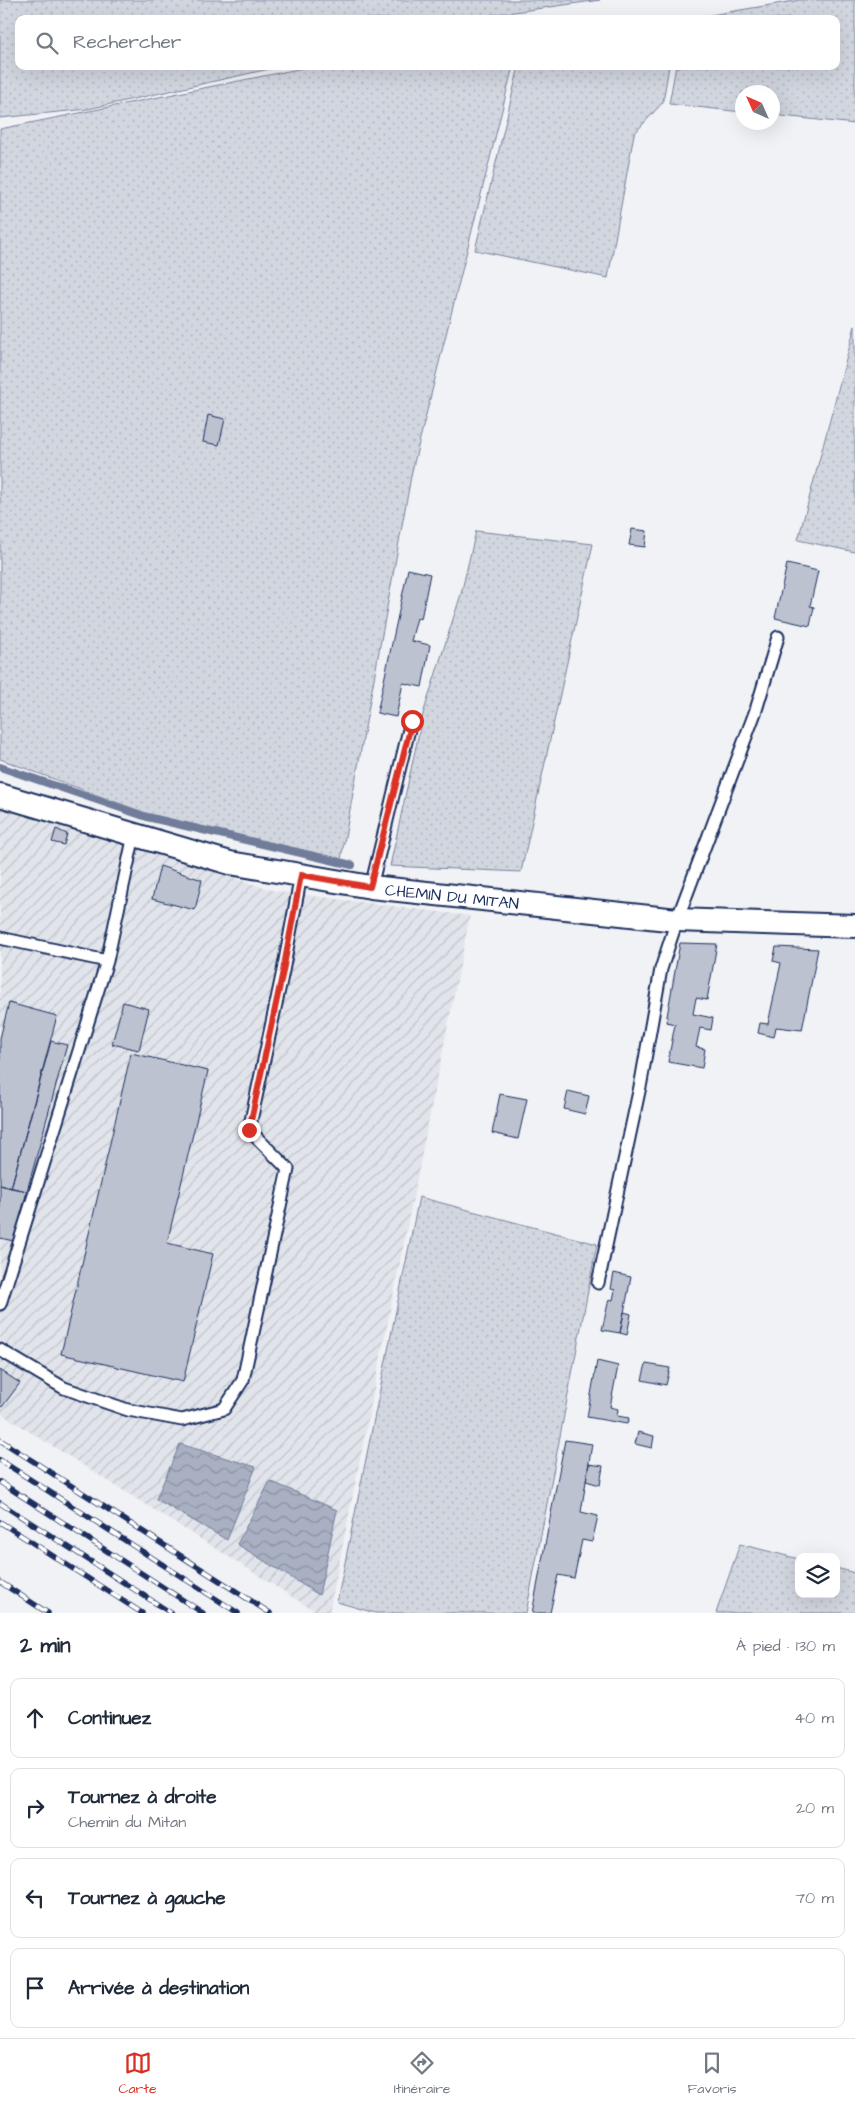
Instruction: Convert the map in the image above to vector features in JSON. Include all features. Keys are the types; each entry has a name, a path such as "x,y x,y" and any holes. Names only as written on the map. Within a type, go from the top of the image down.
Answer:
{"street":[{"name":"CHEMIN DU MITAN","path":"0,795 230,862 370,887 677,920 855,926"}],"lane":[{"path":"598,1284 641,1082 661,969 677,920 756,710 778,637"},
{"path":"370,887 412,721"},
{"path":"0,1304 107,962 134,835"},
{"path":"0,1350 64,1388 128,1410 182,1420 224,1409 243,1380 288,1169 249,1130 283,971 301,875"},
{"path":"0,938 107,962"}],"shaded area":[{"path":"0,0 600,0 493,15 15,15 15,70 265,70 88,109 0,118"},
{"path":"800,0 855,0 855,124 780,116 780,85 735,85 735,111 669,104 675,70 840,70 840,15 711,15"},
{"path":"293,70 512,70 412,471 341,859 148,814 0,759 0,129"},
{"path":"518,70 668,70 663,102 634,134 608,278 475,250"},
{"path":"855,326 855,552 798,540"},
{"path":"476,531 593,544 521,872 390,866 423,714 461,594"},
{"path":"0,807 57,822 275,891 470,916 329,1613 318,1613 0,1413"},
{"path":"419,1197 597,1244 526,1613 375,1613 337,1602"},
{"path":"740,1544 795,1558 795,1598 840,1598 840,1569 855,1573 855,1613 716,1613"}],"water":[{"path":"180,1444 256,1467 227,1540 156,1499"},
{"path":"270,1481 337,1510 319,1595 237,1544"}],"building":[{"path":"208,415 225,419 219,445 203,442"},
{"path":"632,529 647,531 645,547 629,545"},
{"path":"787,564 818,571 810,606 814,607 810,626 775,618"},
{"path":"408,569 430,574 421,619 417,618 411,641 430,645 422,687 403,683 396,717 377,713"},
{"path":"56,829 67,834 64,845 52,842"},
{"path":"160,866 202,880 195,910 152,899"},
{"path":"680,943 717,944 707,1000 696,998 693,1014 713,1018 711,1030 700,1028 696,1047 705,1049 702,1068 668,1062 675,1024 666,1022"},
{"path":"776,947 818,949 802,1030 776,1027 774,1037 758,1033 760,1023 768,1024 781,963 773,961"},
{"path":"123,1002 149,1009 139,1050 112,1044"},
{"path":"9,1003 57,1016 11,1188 0,1185 0,1038"},
{"path":"51,1041 67,1045 27,1191 11,1188"},
{"path":"131,1053 208,1071 167,1243 213,1254 183,1382 61,1354"},
{"path":"568,1091 589,1096 585,1114 564,1109"},
{"path":"500,1094 527,1099 518,1139 492,1133"},
{"path":"0,1185 27,1191 14,1241 0,1238"},
{"path":"614,1273 631,1277 620,1333 602,1330 609,1299 613,1300 615,1290 611,1289"},
{"path":"624,1312 631,1314 627,1335 620,1333"},
{"path":"597,1361 618,1366 610,1407 618,1409 617,1416 629,1418 627,1424 587,1417"},
{"path":"646,1364 670,1368 666,1385 642,1380"},
{"path":"0,1370 20,1383 2,1407 0,1405"},
{"path":"638,1432 654,1436 652,1448 635,1444"},
{"path":"565,1440 592,1444 581,1512 598,1516 592,1542 582,1540 574,1578 558,1575 550,1613 532,1613"},
{"path":"589,1464 603,1466 600,1485 586,1481"}],"waterway":[{"path":"0,767 147,817 352,865"}],"railway":[{"path":"0,1440 270,1613"},
{"path":"0,1460 238,1613"},
{"path":"0,1482 203,1613"},
{"path":"0,1503 171,1613"},
{"path":"0,1522 142,1613"},
{"path":"0,1582 48,1613"}],"route":[{"path":"249,1130 283,971 301,875 370,887 412,721"}]}
